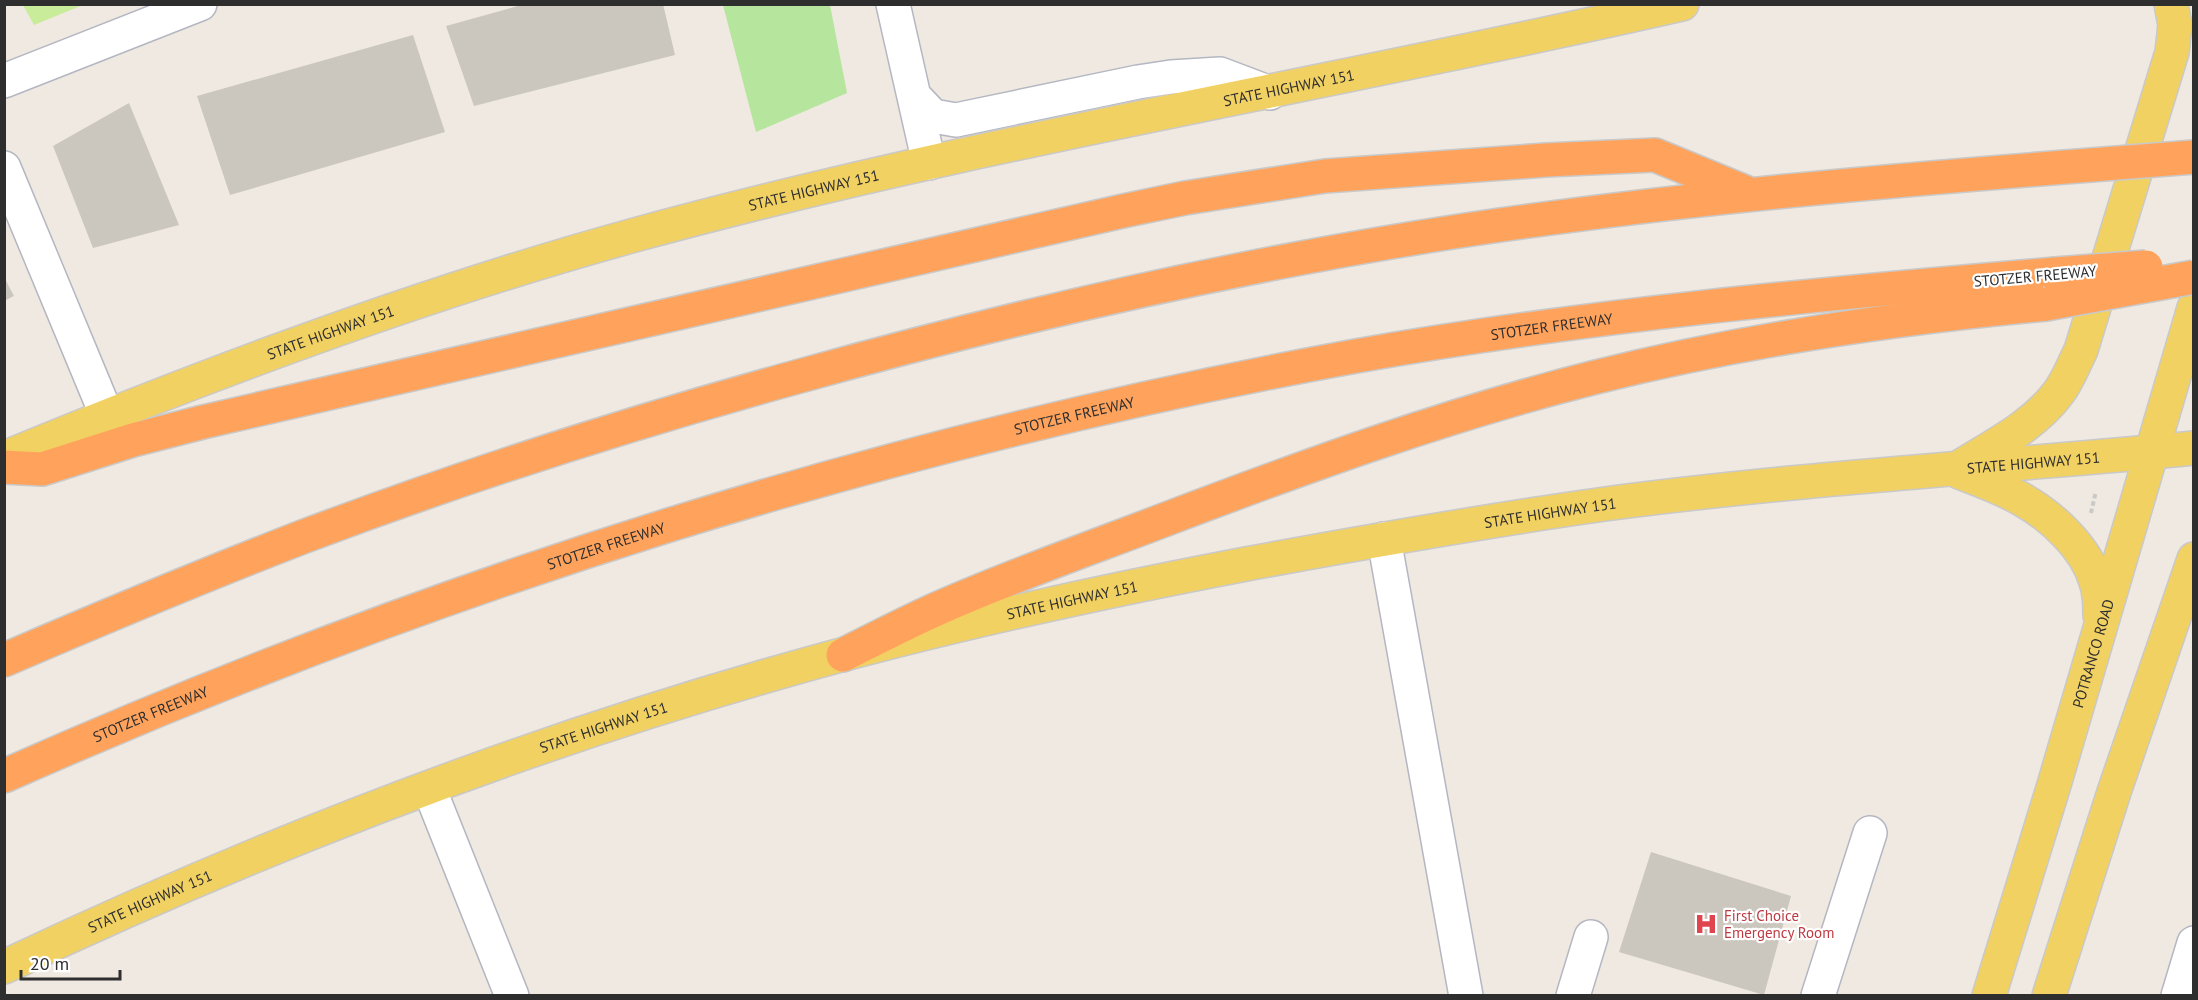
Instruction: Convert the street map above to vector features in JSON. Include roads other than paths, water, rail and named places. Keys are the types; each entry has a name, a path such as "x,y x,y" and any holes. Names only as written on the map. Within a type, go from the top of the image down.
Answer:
{"highway":[{"path":"4,467 42,469 133,440 202,422 1111,214 1248,187 1372,172 1655,155 1750,194"},
{"path":"4,660 191,580 361,516 530,457 645,420 875,355 1032,315 1159,286 1346,250 1583,213 1750,194 2193,157"},
{"name":"STOTZER FREEWAY","path":"4,776 262,667 499,579 715,510 1006,430 1249,377 1488,335 1713,306 2050,289 2193,263"},
{"path":"843,655 946,605 1216,500 1379,443 1540,392 1707,353 1821,332 1953,313 2050,289 2193,277"}],"main road":[{"name":"STATE HIGHWAY 151","path":"4,458 106,416 292,346 516,271 687,222 929,163 1559,33 1682,4"},
{"path":"1954,470 2017,431 2047,406 2059,392 2074,366 2081,350 2172,52 2175,26 2171,4"},
{"name":"POTRANCO ROAD","path":"1989,996 2101,626 2193,308"},
{"name":"STATE HIGHWAY 151","path":"4,967 115,916 279,846 548,745 673,704 843,655 1074,598 1486,521 1661,497 2193,448"},
{"path":"1954,470 2023,500 2043,513 2058,527 2090,566 2100,596 2101,626"},
{"path":"2049,996 2114,792 2190,573"}],"lane":[{"path":"4,81 200,4"},
{"path":"893,4 929,163"},
{"path":"914,96 933,116 956,120 1171,77 1220,74 1270,93"},
{"path":"4,168 106,416"},
{"path":"1384,539 1466,996"},
{"path":"429,788 512,996"},
{"path":"1818,996 1870,833"},
{"path":"1573,996 1591,937"},
{"path":"2178,996 2193,943"}],"place":[{"name":"First Choice Emergency Room","path":"1706,924"}]}
